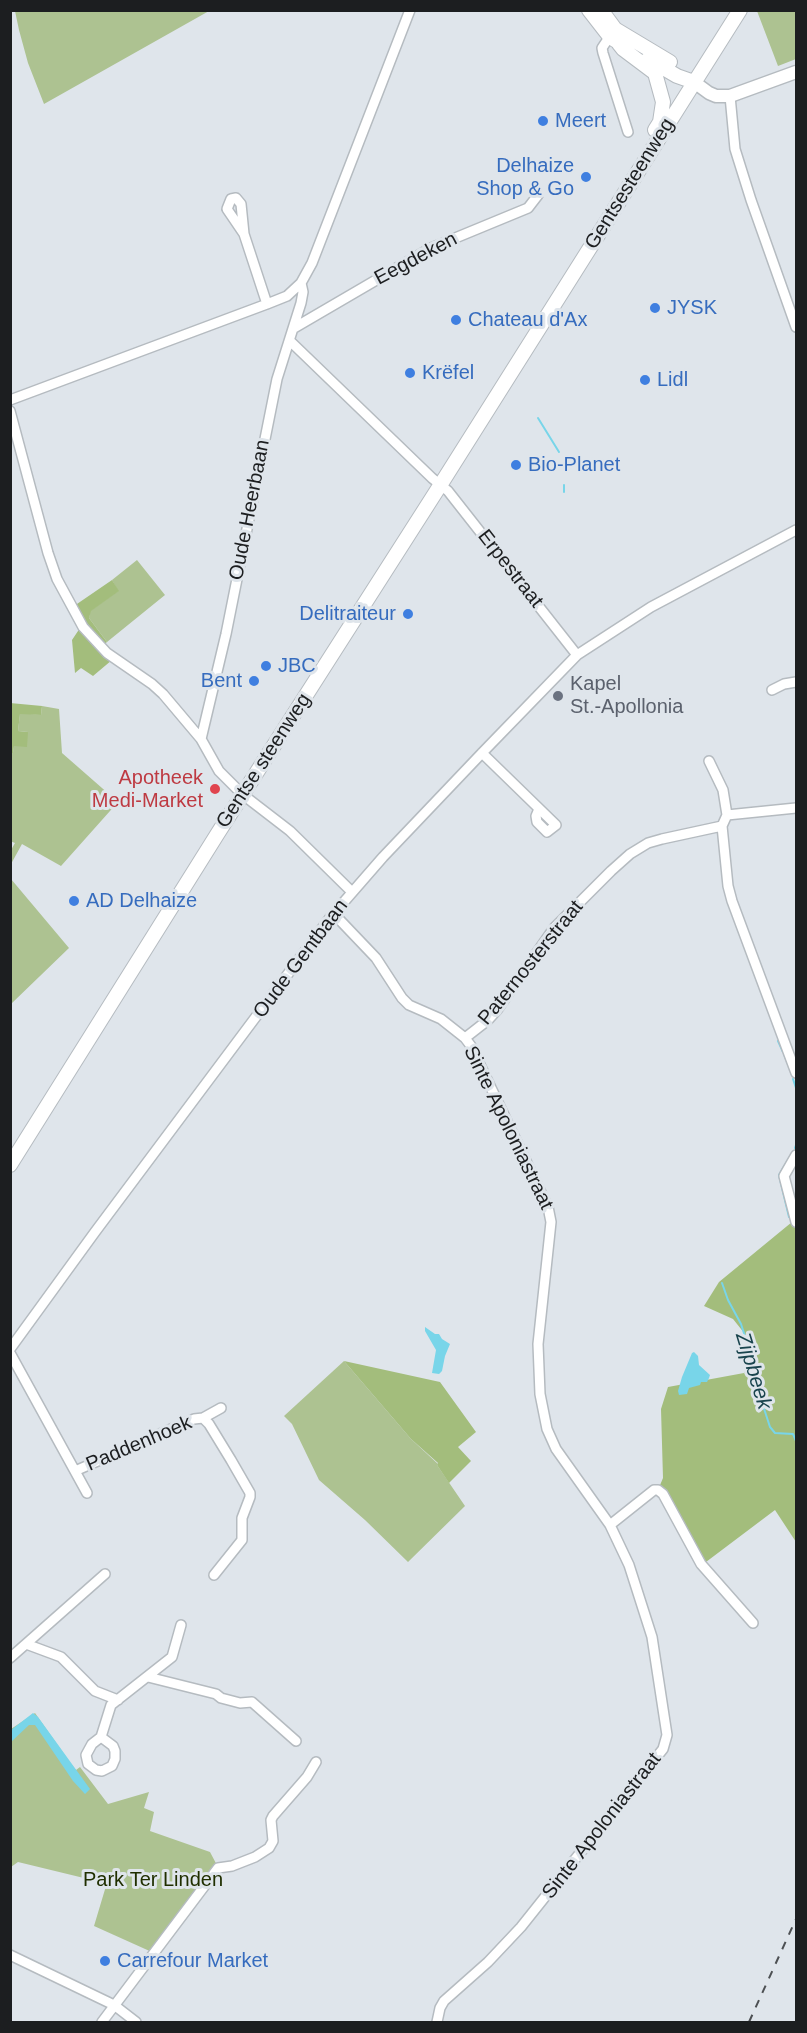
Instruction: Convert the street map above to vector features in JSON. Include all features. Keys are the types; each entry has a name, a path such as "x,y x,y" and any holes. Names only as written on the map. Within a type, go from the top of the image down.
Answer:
{"main road":[{"path":"589,10 614,37 655,73 663,102 660,122 636,160 633,179"},
{"path":"601,10 614,37 677,76 694,82 716,96 730,96 796,72"},
{"name":"Gentsesteenweg","path":"520,358 740,10"},
{"name":"Gentse steenweg","path":"10,1165 242,794 520,358"}],"street":[{"name":"Oude Heerbaan","path":"10,400 287,296 301,283 312,263 410,10"},
{"path":"614,37 602,48 628,132"},
{"path":"730,96 735,148 751,201 796,327"},
{"name":"Eegdeken","path":"294,328 430,248 528,208 538,195"},
{"path":"244,234 267,304"},
{"name":"Oude Heerbaan","path":"201,739 226,634 270,410 279,372 302,303 301,283"},
{"name":"Erpestraat","path":"290,341 432,478 441,484 470,517 577,655"},
{"path":"10,411 48,553 57,579 83,627 106,653 163,694 201,739 219,771 242,794 290,831 352,892"},
{"name":"Oude Gentbaan","path":"10,1351 95,1232 334,914 482,753 577,655 666,598 796,530"},
{"path":"772,690 784,684 796,682"},
{"path":"482,753 539,808"},
{"path":"709,761 723,790 727,815 722,826 728,886 796,1073"},
{"path":"727,815 796,808"},
{"name":"Paternosterstraat","path":"465,1038 497,1010 554,928 630,854 648,843 722,826"},
{"name":"Sinte Apoloniastraat","path":"334,914 376,958 409,1005 434,1014 465,1038 471,1046 551,1215 538,1344 540,1394 547,1429 556,1449 610,1525 629,1565 652,1637 666,1742 663,1749 521,1927 488,1962 444,2001 437,2022"},
{"path":"796,1155 784,1176 796,1220"},
{"path":"10,1351 87,1493"},
{"name":"Paddenhoek","path":"75,1471 194,1419 203,1418 221,1408"},
{"name":"Paddenhoek","path":"203,1418 231,1460 250,1497 242,1518 242,1540 214,1575"},
{"path":"610,1525 654,1490 658,1490 663,1494 701,1564 753,1623"},
{"path":"10,1658 105,1574"},
{"path":"101,1737 111,1705 172,1657 181,1625"},
{"path":"26,1644 61,1657 95,1691 118,1700"},
{"path":"148,1677 216,1694 221,1698 240,1703 252,1702 296,1742"},
{"path":"102,2022 219,1868 232,1866 255,1857 269,1848 273,1842 271,1820 273,1816 307,1778 316,1762"},
{"path":"10,1955 114,2005 136,2022"}],"green space":[{"path":"15,10 209,11 44,104 28,63"},
{"path":"757,11 796,11 796,59 778,66"},
{"path":"137,560 165,595 107,642 89,618 90,611 118,591 112,580"},
{"path":"112,580 119,591 91,611 89,618 107,642 103,645 74,606"},
{"path":"80,628 112,660 93,676 81,668 75,673 72,640"},
{"path":"10,703 42,706 41,715 20,714 18,731 28,732 27,747 14,746 13,753 11,753"},
{"path":"42,706 59,709 62,753 118,802 61,866 22,844 11,864 11,850 15,843 10,841 11,753 13,753 14,745 28,732 18,731 20,713 41,715"},
{"path":"11,879 69,948 10,1004"},
{"path":"792,1222 796,1226 796,1542 775,1510 702,1565 658,1490 663,1478 661,1409 668,1387 744,1373 749,1339 733,1319 704,1306 719,1282"},
{"path":"344,1361 411,1439 438,1464 465,1506 408,1562 319,1480 292,1424 284,1416"},
{"path":"344,1361 440,1382 476,1432 458,1447 471,1461 449,1483 437,1465 438,1463 411,1439"},
{"name":"Park Ter Linden","path":"35,1713 71,1764 76,1770 80,1767 108,1804 149,1792 144,1808 154,1812 150,1831 210,1852 219,1869 154,1953 94,1926 109,1876 91,1871 88,1879 18,1862 11,1867 11,1729"}],"water":[{"path":"425,1327 439,1334 450,1344 439,1374 432,1373 436,1350"},
{"path":"694,1352 698,1356 699,1365 710,1375 709,1378 707,1382 701,1382 700,1385 689,1388 687,1394 679,1395 682,1377"},
{"path":"33,1713 90,1789 85,1794 73,1781 35,1725 29,1725 11,1742 11,1730"}],"waterway":[{"name":"Zijpbeek","path":"538,418 559,452"},
{"name":"Zijpbeek","path":"564,485 564,492"},
{"name":"Zijpbeek","path":"778,1041 783,1052"},
{"name":"Zijpbeek","path":"784,1054 791,1071"},
{"name":"Zijpbeek","path":"793,1079 796,1088"},
{"name":"Zijpbeek","path":"789,1217 779,1175 791,1155"},
{"name":"Zijpbeek","path":"722,1283 741,1324 754,1364 753,1375 770,1427 775,1433 793,1434 796,1441"}],"railway":[{"path":"749,2022 796,1919"}],"place":[{"name":"Meert","path":"543,121"},
{"name":"Delhaize Shop & Go","path":"586,177"},
{"name":"JYSK","path":"655,308"},
{"name":"Chateau d'Ax","path":"456,320"},
{"name":"Krëfel","path":"410,373"},
{"name":"Lidl","path":"645,380"},
{"name":"Bio-Planet","path":"516,465"},
{"name":"Delitraiteur","path":"408,614"},
{"name":"JBC","path":"266,666"},
{"name":"Bent","path":"254,681"},
{"name":"Kapel St.-Apollonia","path":"558,696"},
{"name":"Apotheek Medi-Market","path":"215,789"},
{"name":"AD Delhaize","path":"74,901"},
{"name":"Carrefour Market","path":"105,1961"}]}
